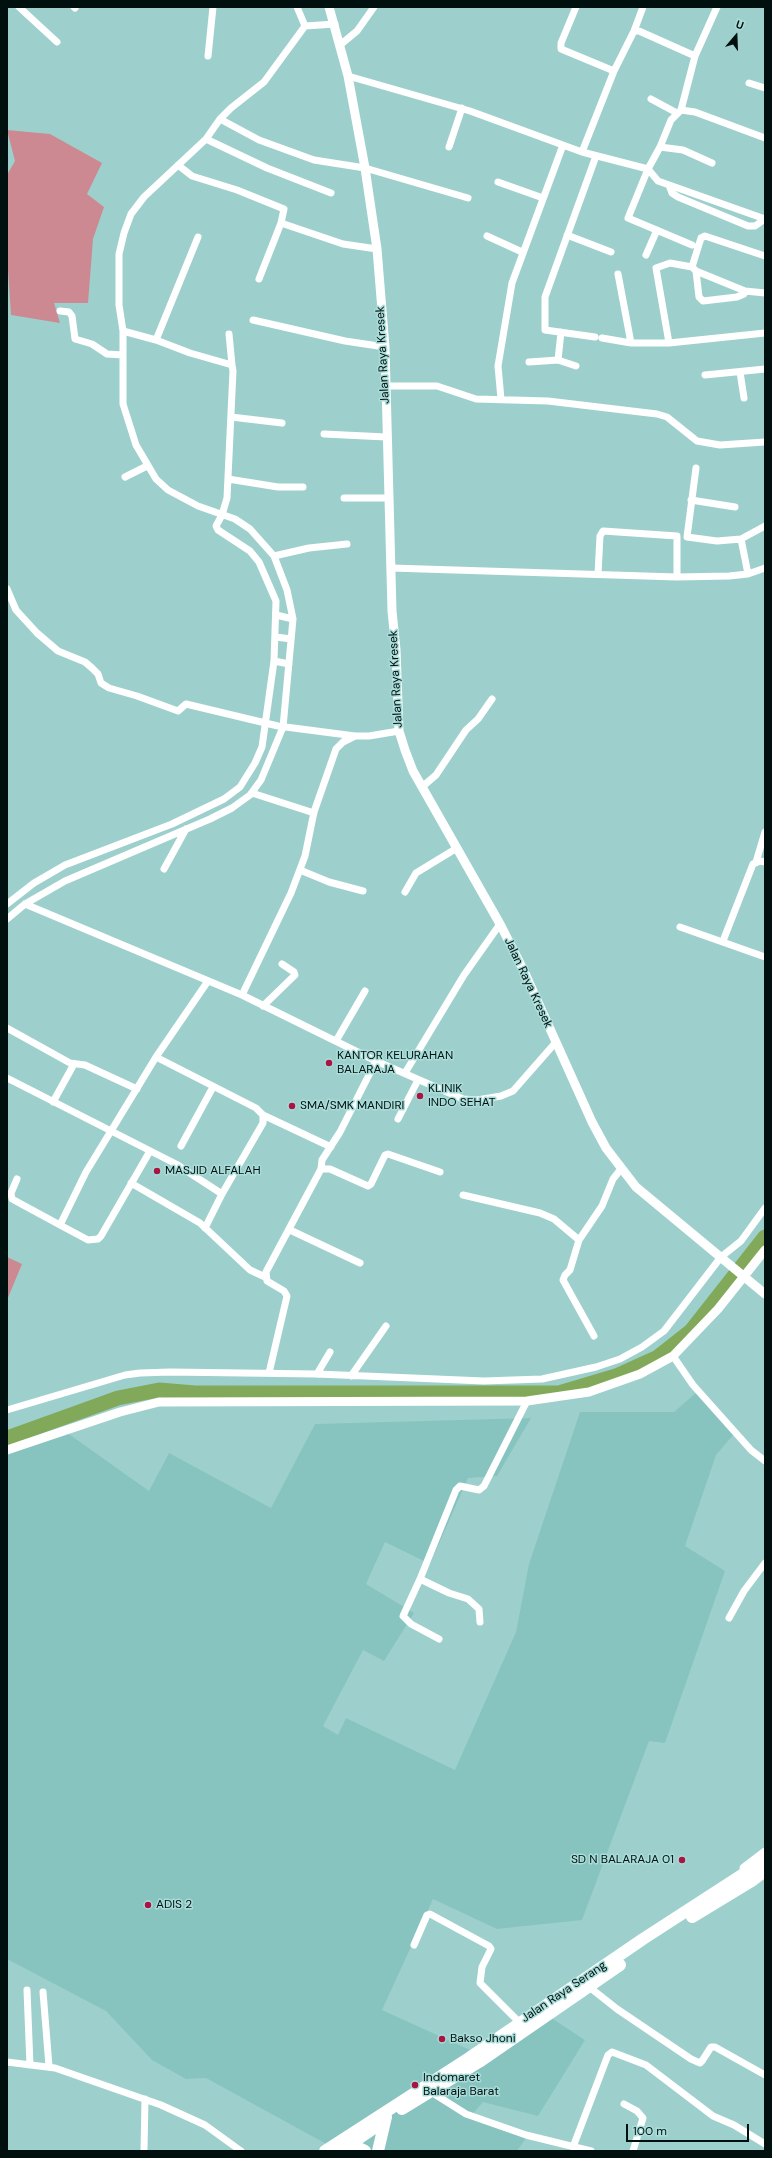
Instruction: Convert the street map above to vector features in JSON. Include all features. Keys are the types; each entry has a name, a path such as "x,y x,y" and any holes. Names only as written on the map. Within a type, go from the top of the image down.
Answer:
{"highway":[{"name":"Jalan Raya Serang","path":"557,2003 588,1986 648,1945 722,1893 765,1860"},
{"name":"Jalan Raya Serang","path":"344,2145 393,2110 427,2089 469,2058 522,2026 722,1893 765,1871"},
{"name":"Jalan Raya Serang","path":"324,2151 344,2145 385,2120 393,2110"},
{"path":"386,2151 386,2140 393,2110"},
{"path":"378,2151 385,2120"},
{"path":"344,2145 365,2151"}],"main road":[{"name":"Jalan Raya Kresek","path":"329,7 335,24 348,76 365,168 377,249 385,347 390,568 399,731 413,771 500,924 592,1122 606,1148 621,1169 647,1197 745,1276 765,1294"},
{"path":"7,1450 120,1412 159,1402 527,1401 589,1392 640,1374 673,1356 718,1309 765,1250"},
{"path":"722,1893 765,1852"},
{"path":"722,1893 765,1875"}],"street":[{"path":"19,7 57,42"},
{"path":"208,56 213,7"},
{"path":"297,7 305,26"},
{"path":"340,45 357,31 374,7"},
{"path":"576,7 561,43 561,49 614,71"},
{"path":"582,152 614,71 634,31 643,7"},
{"path":"692,246 628,218 648,169 672,120 679,112 695,56 716,7"},
{"path":"7,918 25,904 65,880 186,829 206,815 228,804 249,776 261,765 281,726 282,663 278,637 278,616 282,600 274,556 250,529 235,519 219,519 168,490 145,467 136,445 123,404 123,331 119,305 119,254 124,233 131,214 144,197 206,139 220,119 264,82 305,26 335,24"},
{"path":"634,31 638,31 695,56"},
{"path":"348,76 462,108 582,152 648,169 658,181 765,219"},
{"path":"749,83 765,88"},
{"path":"651,99 679,112 695,112 765,138"},
{"path":"449,147 462,108"},
{"path":"220,119 260,140 314,160 365,168 468,198"},
{"path":"206,139 267,168 331,193"},
{"path":"501,399 498,366 512,283 522,252 563,145"},
{"path":"660,147 683,150 712,163"},
{"path":"596,156 545,297 545,330 631,343 669,343 765,333"},
{"path":"178,165 192,176 281,208 284,212 259,279"},
{"path":"498,182 543,198"},
{"path":"669,185 672,193 678,197 748,226 755,226 765,219"},
{"path":"281,223 343,244 377,249"},
{"path":"646,255 657,230"},
{"path":"567,235 611,252"},
{"path":"487,236 522,252"},
{"path":"744,291 744,294 738,297 703,301 699,297 694,269 701,238 705,236 765,256"},
{"path":"156,340 198,237"},
{"path":"669,343 656,268 670,263 694,269 744,291 765,293"},
{"path":"618,274 631,343"},
{"path":"60,311 69,312 72,316 75,339 92,344 108,354 123,355"},
{"path":"254,320 345,341 385,347"},
{"path":"123,331 156,340 190,353 232,365"},
{"path":"558,360 561,332"},
{"path":"7,904 34,883 65,865 206,815 250,794 260,780 262,747 282,663 290,639 291,619 282,600 259,562 250,551 218,530 219,519 227,498 234,380 229,334"},
{"path":"529,362 558,360 576,366"},
{"path":"705,375 765,369"},
{"path":"740,372 744,398"},
{"path":"386,386 437,386 470,398 548,400 657,414 667,417 697,441 720,445 765,442"},
{"path":"231,417 282,423"},
{"path":"324,434 386,437"},
{"path":"125,477 145,467"},
{"path":"687,537 696,468"},
{"path":"228,479 278,487 303,487"},
{"path":"344,498 388,498"},
{"path":"691,500 735,507"},
{"path":"598,574 600,536 603,531 677,536 717,541 741,539 765,526"},
{"path":"677,536 677,576"},
{"path":"741,539 748,574"},
{"path":"274,556 309,548 347,544"},
{"path":"390,568 677,576 729,576 748,574 765,568"},
{"path":"7,589 16,610 37,633 58,651 85,662 92,668 104,686 178,711 186,704 268,724 355,736 369,736 399,731"},
{"path":"278,616 291,619"},
{"path":"278,637 290,639"},
{"path":"422,787 436,775 466,730 478,720 492,699"},
{"path":"242,995 291,893 300,870 314,813 336,748 343,742 355,736"},
{"path":"249,776 260,780"},
{"path":"241,788 250,794 314,813"},
{"path":"164,869 186,829"},
{"path":"723,941 753,864 756,862 765,832"},
{"path":"405,892 416,873 457,848"},
{"path":"756,862 765,862"},
{"path":"300,870 329,882 363,891"},
{"path":"25,904 242,995 376,1062 406,1073 418,1080 463,1099 477,1100 501,1096 513,1091 556,1042"},
{"path":"406,1073 464,976 500,924"},
{"path":"680,927 765,957"},
{"path":"263,1006 294,975 294,972 282,964"},
{"path":"60,1225 86,1172 156,1057 208,981"},
{"path":"336,1041 365,991"},
{"path":"7,1028 57,1058 74,1064 85,1065 137,1089"},
{"path":"156,1057 256,1108 263,1115 331,1147"},
{"path":"265,1277 266,1272 290,1230 321,1169 322,1160 331,1147 376,1062"},
{"path":"53,1102 74,1064"},
{"path":"7,1078 176,1164 222,1194"},
{"path":"398,1119 418,1080"},
{"path":"180,1146 214,1087"},
{"path":"205,1228 222,1194 263,1123 263,1115"},
{"path":"17,1179 11,1193 12,1199 88,1240 98,1239 150,1151"},
{"path":"321,1169 330,1169 368,1186 371,1184 385,1155 388,1154 440,1172"},
{"path":"594,1336 564,1278 570,1270 579,1240 602,1206 613,1179 621,1169"},
{"path":"131,1183 192,1218 205,1228 250,1270 265,1277 271,1284 284,1291 287,1296 268,1373"},
{"path":"463,1195 540,1213 554,1219 579,1240"},
{"path":"7,1410 125,1375 170,1372 268,1373 484,1381 542,1379 602,1365 620,1359 642,1347 664,1330 723,1258 741,1241 765,1208"},
{"path":"290,1230 360,1263"},
{"path":"351,1376 386,1326"},
{"path":"317,1374 330,1352"},
{"path":"673,1356 693,1385 752,1450 765,1461"},
{"path":"439,1639 411,1624 403,1616 420,1579 456,1490 460,1486 480,1490 484,1486 527,1401"},
{"path":"729,1618 744,1592 765,1563"},
{"path":"420,1579 449,1593 468,1599 479,1609 480,1622"},
{"path":"414,1945 427,1915 430,1914 490,1946 492,1949 482,1968 480,1983 522,2026"},
{"path":"588,1986 617,2009 691,2059 700,2062 711,2047 715,2047 765,2075"},
{"path":"27,1990 30,2064"},
{"path":"43,1992 49,2066"},
{"path":"573,2147 608,2055 612,2052 646,2065 713,2116 734,2125 765,2144"},
{"path":"7,2062 49,2066 145,2099 204,2125 241,2151"},
{"path":"427,2089 466,2114 526,2135 591,2151"},
{"path":"144,2151 145,2099"},
{"path":"624,2104 637,2111 643,2118 633,2151"},
{"path":"559,2151 564,2144"}],"shaded area":[{"path":"7,130 50,134 102,163 87,194 104,207 93,239 88,303 54,303 60,323 11,315 7,255 7,175 15,161"},
{"path":"7,1257 22,1264 7,1300"},
{"path":"697,1392 734,1434 716,1455 685,1546 725,1571 665,1743 649,1741 582,1920 497,1929 433,1899 382,2010 470,2050 536,2008 585,2040 538,2116 483,2102 471,2116 526,2138 517,2151 324,2151 330,2146 206,2078 186,2079 152,2060 106,2011 7,1959 7,1455 66,1432 149,1491 169,1453 271,1508 315,1424 531,1418 497,1476 468,1478 430,1564 385,1542 366,1584 414,1613 384,1661 363,1650 323,1726 338,1735 346,1718 455,1770 516,1632 529,1564 580,1412 674,1412"}],"waterway":[{"path":"7,1438 118,1398 159,1390 195,1393 559,1393 616,1376 658,1357 691,1331 765,1237"}],"place":[{"name":"KANTOR KELURAHAN BALARAJA","path":"329,1063"},
{"name":"KLINIK INDO SEHAT","path":"420,1096"},
{"name":"SMA/SMK MANDIRI","path":"292,1106"},
{"name":"MASJID ALFALAH","path":"157,1171"},
{"name":"SD N BALARAJA 01","path":"682,1860"},
{"name":"ADIS 2","path":"148,1905"},
{"name":"Bakso Jhoni","path":"442,2039"},
{"name":"Indomaret Balaraja Barat","path":"415,2085"}]}
